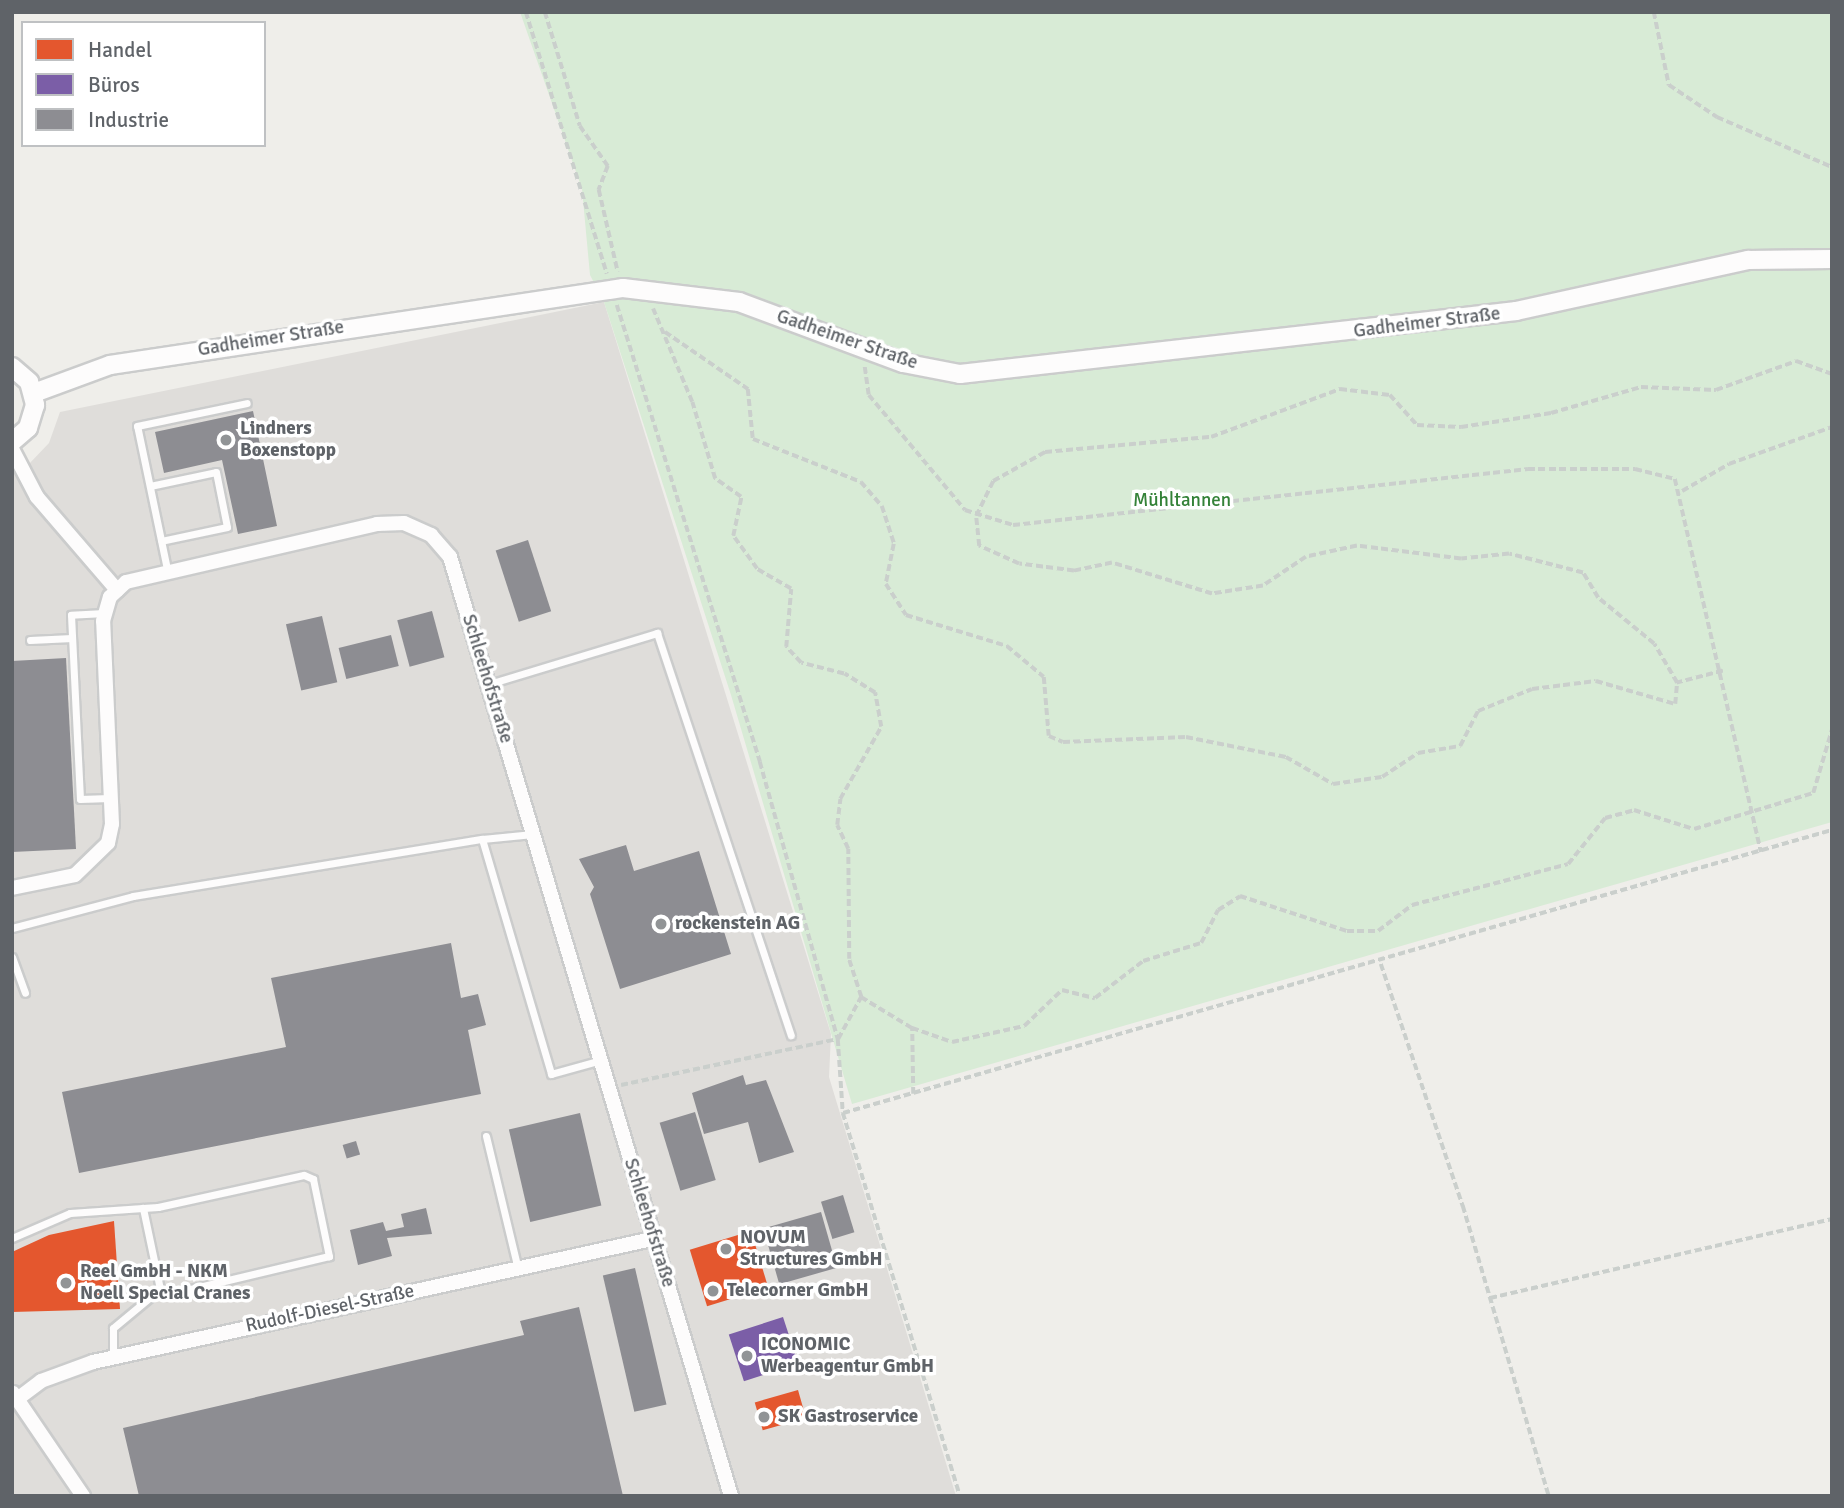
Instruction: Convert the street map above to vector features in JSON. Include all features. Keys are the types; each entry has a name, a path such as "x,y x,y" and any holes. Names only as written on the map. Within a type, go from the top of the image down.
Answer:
{"street":[{"name":"Gadheimer Straße","path":"34,393 110,365 618,289 739,302 862,349 960,374 1516,312 1748,260 1832,260"},
{"path":"12,367 34,393 34,417 12,442"},
{"path":"12,449 37,497 117,590 105,613 111,798 108,843 96,861 75,875 12,888"},
{"name":"Schleehofstraße","path":"117,590 167,569 404,523 431,535 450,557 731,1496"},
{"name":"Rudolf-Diesel-Straße","path":"14,1396 41,1381 113,1357 652,1239"},
{"path":"14,1396 83,1496"}],"lane":[{"path":"167,569 137,426 247,403"},
{"path":"150,486 216,472 228,527 161,541"},
{"path":"105,613 71,615 80,799 111,798"},
{"path":"489,684 657,633 791,1035"},
{"path":"30,640 72,638"},
{"path":"12,928 133,896 429,844 533,834"},
{"path":"482,839 551,1074 601,1060"},
{"path":"12,957 25,992"},
{"path":"486,1136 517,1269"},
{"path":"12,1238 70,1213 143,1208 304,1175 313,1179 329,1256 169,1294 160,1289 143,1208"},
{"path":"113,1357 113,1328 160,1289"}],"path":[{"path":"526,12 618,289 760,762 838,1039 843,1113 960,1496"},
{"path":"545,12 580,127 608,166 598,190 618,289 653,310 663,331 715,479 741,497 733,536 757,569 791,589 786,648 801,663 844,674 875,693 881,727 840,799 837,824 848,849 844,913 861,997 838,1039 609,1088"},
{"path":"1654,12 1669,85 1717,117 1832,167"},
{"path":"663,331 748,389 753,439 861,482 882,506 894,544 886,584 906,615 1007,646 1044,677 1049,736 1063,742 1186,737 1286,757 1333,784 1381,777 1418,753 1460,746 1478,711 1532,689 1596,681 1675,704 1677,683 1654,644 1598,598 1583,573 1510,554 1461,559 1357,546 1306,557 1264,586 1212,594 1112,563 1074,571 1019,564 979,546 975,516 993,481 1045,452 1211,437 1340,389 1390,395 1417,425 1461,427 1551,413 1641,387 1716,390 1796,362 1832,374"},
{"path":"862,349 869,395 906,445 975,516 1013,525 1076,523 1269,493 1528,469 1635,469 1675,479 1682,491 1756,811 1761,852"},
{"path":"1682,491 1729,464 1832,427"},
{"path":"1677,683 1723,671"},
{"path":"861,997 912,1028 952,1042 1024,1027 1062,990 1095,998 1143,961 1201,943 1218,910 1240,896 1347,931 1378,931 1412,905 1568,864 1605,818 1634,810 1694,829 1813,793 1832,729"},
{"path":"843,1113 1381,964 1832,830"},
{"path":"1381,964 1490,1298 1549,1496"},
{"path":"912,1028 913,1094"},
{"path":"1490,1298 1832,1219"}],"shaded area":[{"path":"604,302 831,1034 829,1077 956,1496 12,1496 12,469 29,464 49,443 60,412"}],"green space":[{"name":"Mühltannen","path":"520,12 1832,12 1832,822 852,1104 731,695 604,302 590,275 582,189"}],"building: Handel":[{"name":"Reel GmbH - NKM Noell Special Cranes","path":"114,1221 120,1309 12,1312 12,1252 49,1235"},
{"path":"751,1231 768,1287 707,1306 690,1250"},
{"path":"798,1390 806,1418 763,1430 755,1402"}],"building: Büros":[{"path":"783,1317 798,1364 744,1381 729,1335"}],"building: Industrie":[{"path":"253,411 277,526 238,534 222,460 164,473 155,432"},
{"path":"528,540 551,611 519,622 496,551"},
{"path":"432,611 444,657 410,667 397,620"},
{"path":"322,616 337,682 301,691 286,624"},
{"path":"391,635 399,666 346,679 339,648"},
{"path":"66,658 76,849 12,852 12,661"},
{"name":"rockenstein AG","path":"626,845 634,871 699,851 731,954 620,989 590,894 594,887 579,859"},
{"path":"451,943 461,998 478,994 486,1025 468,1030 481,1094 79,1173 62,1092 286,1047 271,978"},
{"path":"743,1075 746,1085 766,1080 794,1152 759,1163 748,1122 704,1134 692,1093"},
{"path":"695,1112 716,1180 680,1191 660,1123"},
{"path":"580,1113 601,1206 530,1222 509,1129"},
{"path":"356,1141 360,1154 347,1158 343,1145"},
{"path":"843,1195 854,1232 832,1239 821,1202"},
{"path":"426,1208 432,1234 387,1238 392,1256 358,1265 350,1230 383,1222 386,1231 404,1227 401,1214"},
{"path":"821,1212 837,1268 779,1284 763,1229"},
{"path":"635,1268 666,1404 634,1412 603,1275"},
{"path":"579,1307 623,1496 139,1496 123,1428 524,1335 520,1321"}],"place":[{"name":"Lindners Boxenstopp","path":"226,440"},
{"name":"rockenstein AG","path":"661,924"},
{"name":"NOVUM Structures GmbH","path":"726,1249"},
{"name":"Reel GmbH - NKM Noell Special Cranes","path":"66,1283"},
{"name":"Telecorner GmbH","path":"713,1291"},
{"name":"ICONOMIC Werbeagentur GmbH","path":"747,1356"},
{"name":"SK Gastroservice","path":"764,1417"}]}
